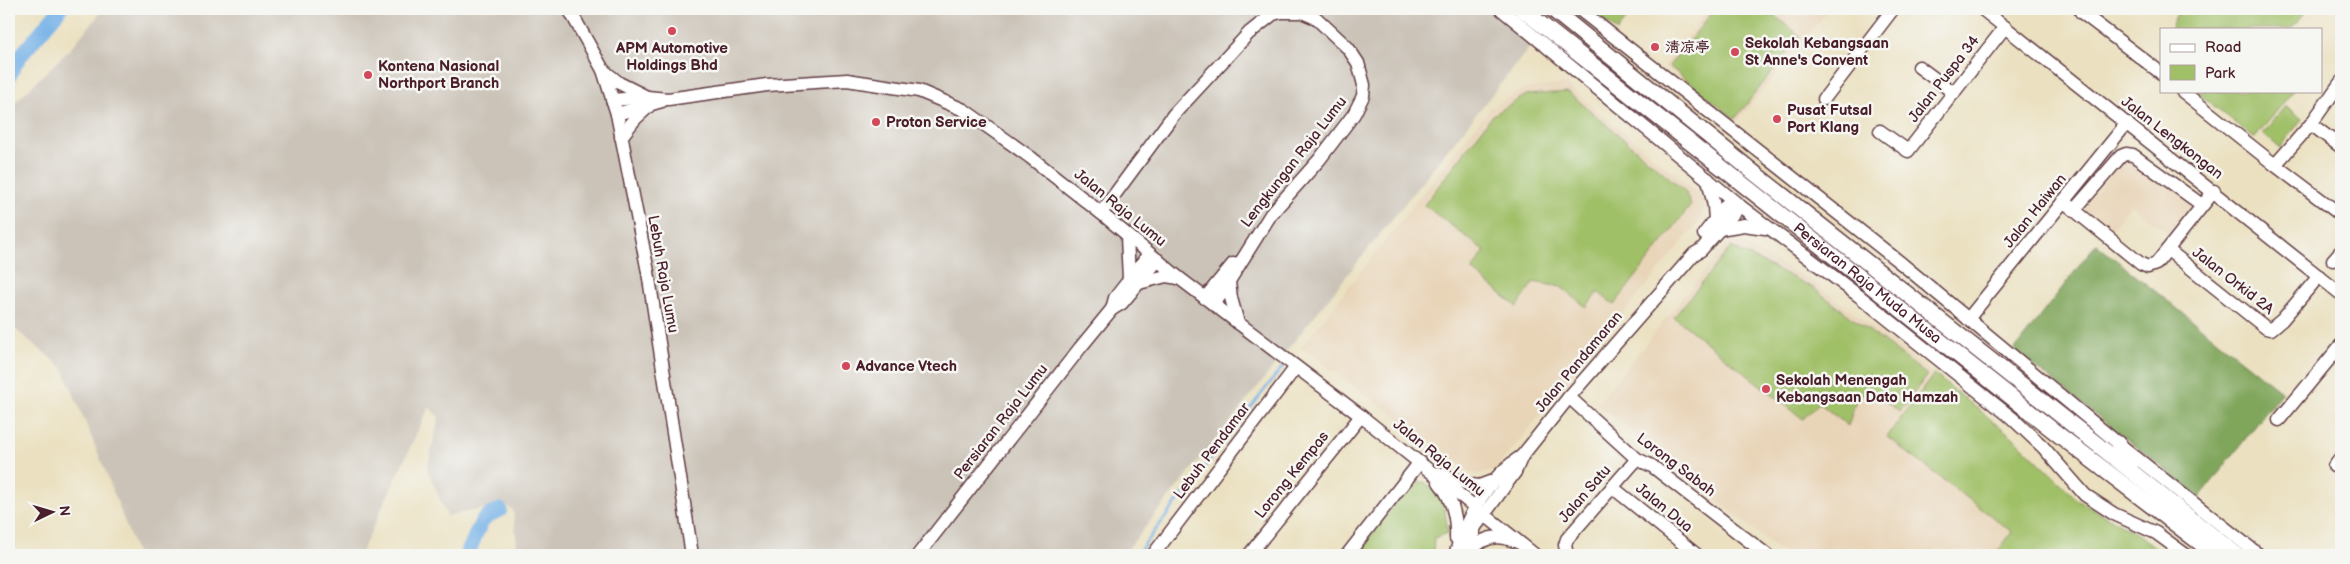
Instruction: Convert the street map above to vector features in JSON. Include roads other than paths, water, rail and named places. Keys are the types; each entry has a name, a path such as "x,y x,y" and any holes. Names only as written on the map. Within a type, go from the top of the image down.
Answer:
{"main road":[{"name":"Persiaran Raja Muda Musa","path":"1552,9 1758,176 2237,555"},
{"name":"Persiaran Raja Muda Musa","path":"1517,13 2216,555"},
{"path":"2119,444 2133,473"}],"street":[{"name":"Lebuh Raja Lumu","path":"569,9 603,70 617,114 648,272 692,555"},
{"path":"1501,9 1517,13 1735,202 1860,296 2012,418 2043,447 2085,495 2114,514 2156,533 2186,555"},
{"path":"1579,9 1968,319 2119,444 2259,555"},
{"path":"1824,99 1893,9"},
{"name":"Jalan Lengkongan","path":"1982,9 2214,191 2341,294"},
{"path":"2081,9 2082,12 2160,72"},
{"name":"Lengkungan Raja Lumu","path":"1102,213 1174,114 1249,33 1273,14 1302,12 1316,18 1348,48 1358,63 1364,85 1363,96 1354,114 1319,160 1271,214 1229,282 1209,301"},
{"name":"Jalan Puspa 34","path":"1880,131 1908,152 2005,27"},
{"path":"1919,67 1954,93"},
{"path":"603,70 619,83 648,101"},
{"name":"Jalan Raja Lumu","path":"648,101 767,84 829,80 874,83 920,91 964,110 1030,157 1102,213 1179,278 1361,416 1535,555"},
{"path":"2275,165 2311,124 2341,82"},
{"path":"2183,92 2341,215"},
{"path":"612,100 648,101"},
{"path":"617,114 648,101"},
{"path":"621,137 648,101"},
{"name":"Jalan Haiwan","path":"1968,319 2127,123"},
{"path":"2311,124 2341,148"},
{"path":"2075,209 2121,156 2126,154 2133,155 2202,204"},
{"path":"1708,178 1717,224 1744,224 1768,228"},
{"path":"2064,201 2141,264 2148,267 2156,264 2214,191"},
{"name":"Jalan Pandamaran","path":"1467,555 1479,510 1515,472 1522,456 1569,397 1694,254 1701,250 1717,224 1735,202"},
{"path":"1127,236 1134,281 1166,276 1179,278"},
{"name":"Jalan Orkid 2A","path":"2168,250 2266,328 2272,329 2282,320 2319,276"},
{"name":"Persiaran Raja Lumu","path":"918,555 995,454 1112,309 1115,298 1134,281 1154,257"},
{"name":"Lengkungan Raja Lumu","path":"1209,301 1233,264 1242,259"},
{"path":"1229,282 1238,323"},
{"path":"2279,420 2341,346"},
{"name":"Lebuh Pendamar","path":"1153,555 1296,367"},
{"name":"Lorong Sabah","path":"1569,397 1637,459 1652,466 1767,555"},
{"name":"Lorong Kempas","path":"1249,555 1361,416"},
{"path":"1455,555 1462,531 1479,510 1498,478 1509,464 1522,456"},
{"name":"Jalan Satu","path":"1566,554 1564,545 1567,539 1637,459"},
{"path":"1424,466 1471,485 1479,486 1498,478"},
{"path":"1347,555 1424,466"},
{"path":"1424,466 1445,488 1455,515 1457,523 1455,555"},
{"name":"Jalan Dua","path":"1612,487 1697,555"},
{"path":"1467,555 1474,546 1491,538 1500,537 1521,544"}],"waterway":[{"path":"9,76 18,59 60,9"},
{"path":"1136,555 1284,365"},
{"path":"466,555 482,522 492,513 500,510"}],"place":[{"name":"APM Automotive Holdings Bhd","path":"672,31"},
{"name":"清凉亭","path":"1655,47"},
{"name":"Sekolah Kebangsaan St Anne's Convent","path":"1735,52"},
{"name":"Kontena Nasional Northport Branch","path":"368,75"},
{"name":"Pusat Futsal Port Klang","path":"1777,119"},
{"name":"Proton Service","path":"876,122"},
{"name":"Advance Vtech","path":"846,366"},
{"name":"Sekolah Menengah Kebangsaan Dato Hamzah","path":"1766,389"}]}
